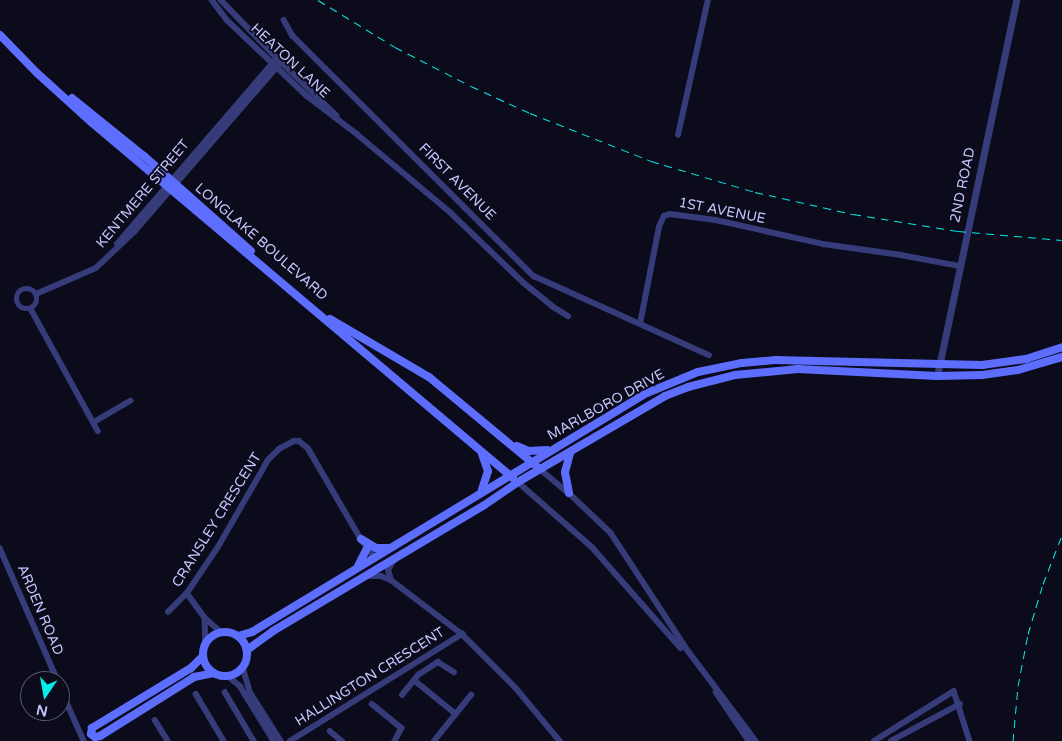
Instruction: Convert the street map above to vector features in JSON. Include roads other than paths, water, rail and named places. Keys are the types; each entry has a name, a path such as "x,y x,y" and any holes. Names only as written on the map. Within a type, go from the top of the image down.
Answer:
{"main road":[{"name":"LONGLAKE BOULEVARD","path":"0,35 31,66 120,136 171,184 518,482"},
{"name":"LONGLAKE BOULEVARD","path":"331,322 429,376 540,470"},
{"name":"MARLBORO DRIVE","path":"238,636 252,632 509,474 647,393 690,375 723,366 775,360 940,365 1005,363 1062,347"},
{"name":"MARLBORO DRIVE","path":"247,650 273,631 483,506 518,482 665,396 714,380 798,369 937,376 1000,374 1062,357"},
{"path":"510,444 529,451 551,450"},
{"path":"476,446 484,456 488,471 481,491"},
{"path":"569,493 565,478 570,453"},
{"path":"361,540 376,548 389,548"},
{"path":"357,567 366,548"},
{"path":"374,557 383,560 394,558"},
{"path":"221,632 238,636 247,650 243,667 236,673 228,676 214,673 194,678 100,736 95,737 91,734 92,728 191,668 202,657 206,641 221,632"},
{"path":"202,657 205,665 214,673"}],"street":[{"name":"HEATON LANE","path":"212,0 228,20 277,62"},
{"name":"HEATON LANE","path":"221,0 307,96 357,134 451,213 524,283 552,306 568,316"},
{"path":"678,135 708,0"},
{"name":"2ND ROAD","path":"937,376 971,206 1016,0"},
{"name":"FIRST AVENUE","path":"284,20 293,36 534,276 640,324"},
{"name":"KENTMERE STREET","path":"36,294 90,272 105,260 134,232 171,184 277,62"},
{"name":"1ST AVENUE","path":"640,324 659,227 664,216 670,214 716,220 823,244 902,254 960,266"},
{"path":"28,289 36,294 37,301 31,308 25,309 19,306 17,296 21,290 28,289"},
{"path":"31,308 98,431"},
{"path":"640,324 709,355"},
{"path":"94,422 130,401"},
{"name":"CRANSLEY CRESCENT","path":"168,612 187,593 237,516 268,460 279,449 294,441 300,441 308,448 361,540 374,557"},
{"path":"540,470 569,493 611,533 687,653 749,741"},
{"path":"518,482 593,548 633,590 687,653 756,741"},
{"name":"ARDEN ROAD","path":"0,548 54,671"},
{"path":"391,580 388,570 394,558"},
{"path":"366,576 381,576 391,580 462,634 516,688 560,741"},
{"path":"187,593 205,618 221,632"},
{"path":"205,618 206,641"},
{"name":"HALLINGTON CRESCENT","path":"290,741 462,634"},
{"path":"402,695 420,672 438,662 454,672"},
{"path":"243,667 250,692 281,741"},
{"path":"228,676 240,686 274,741"},
{"path":"414,680 456,714"},
{"path":"874,741 954,691 960,704 970,741"},
{"path":"225,692 254,741"},
{"path":"196,694 224,741"},
{"path":"434,741 471,695"},
{"path":"372,704 402,728 395,741"},
{"path":"891,741 960,704"},
{"path":"70,709 84,741"},
{"path":"155,720 168,741"},
{"path":"330,731 342,741"}],"railway":[{"path":"318,0 395,47 471,86 530,113 651,161 755,192 853,214 958,231 1062,240"},
{"path":"1013,741 1018,686 1028,634 1043,584 1062,535"}]}
